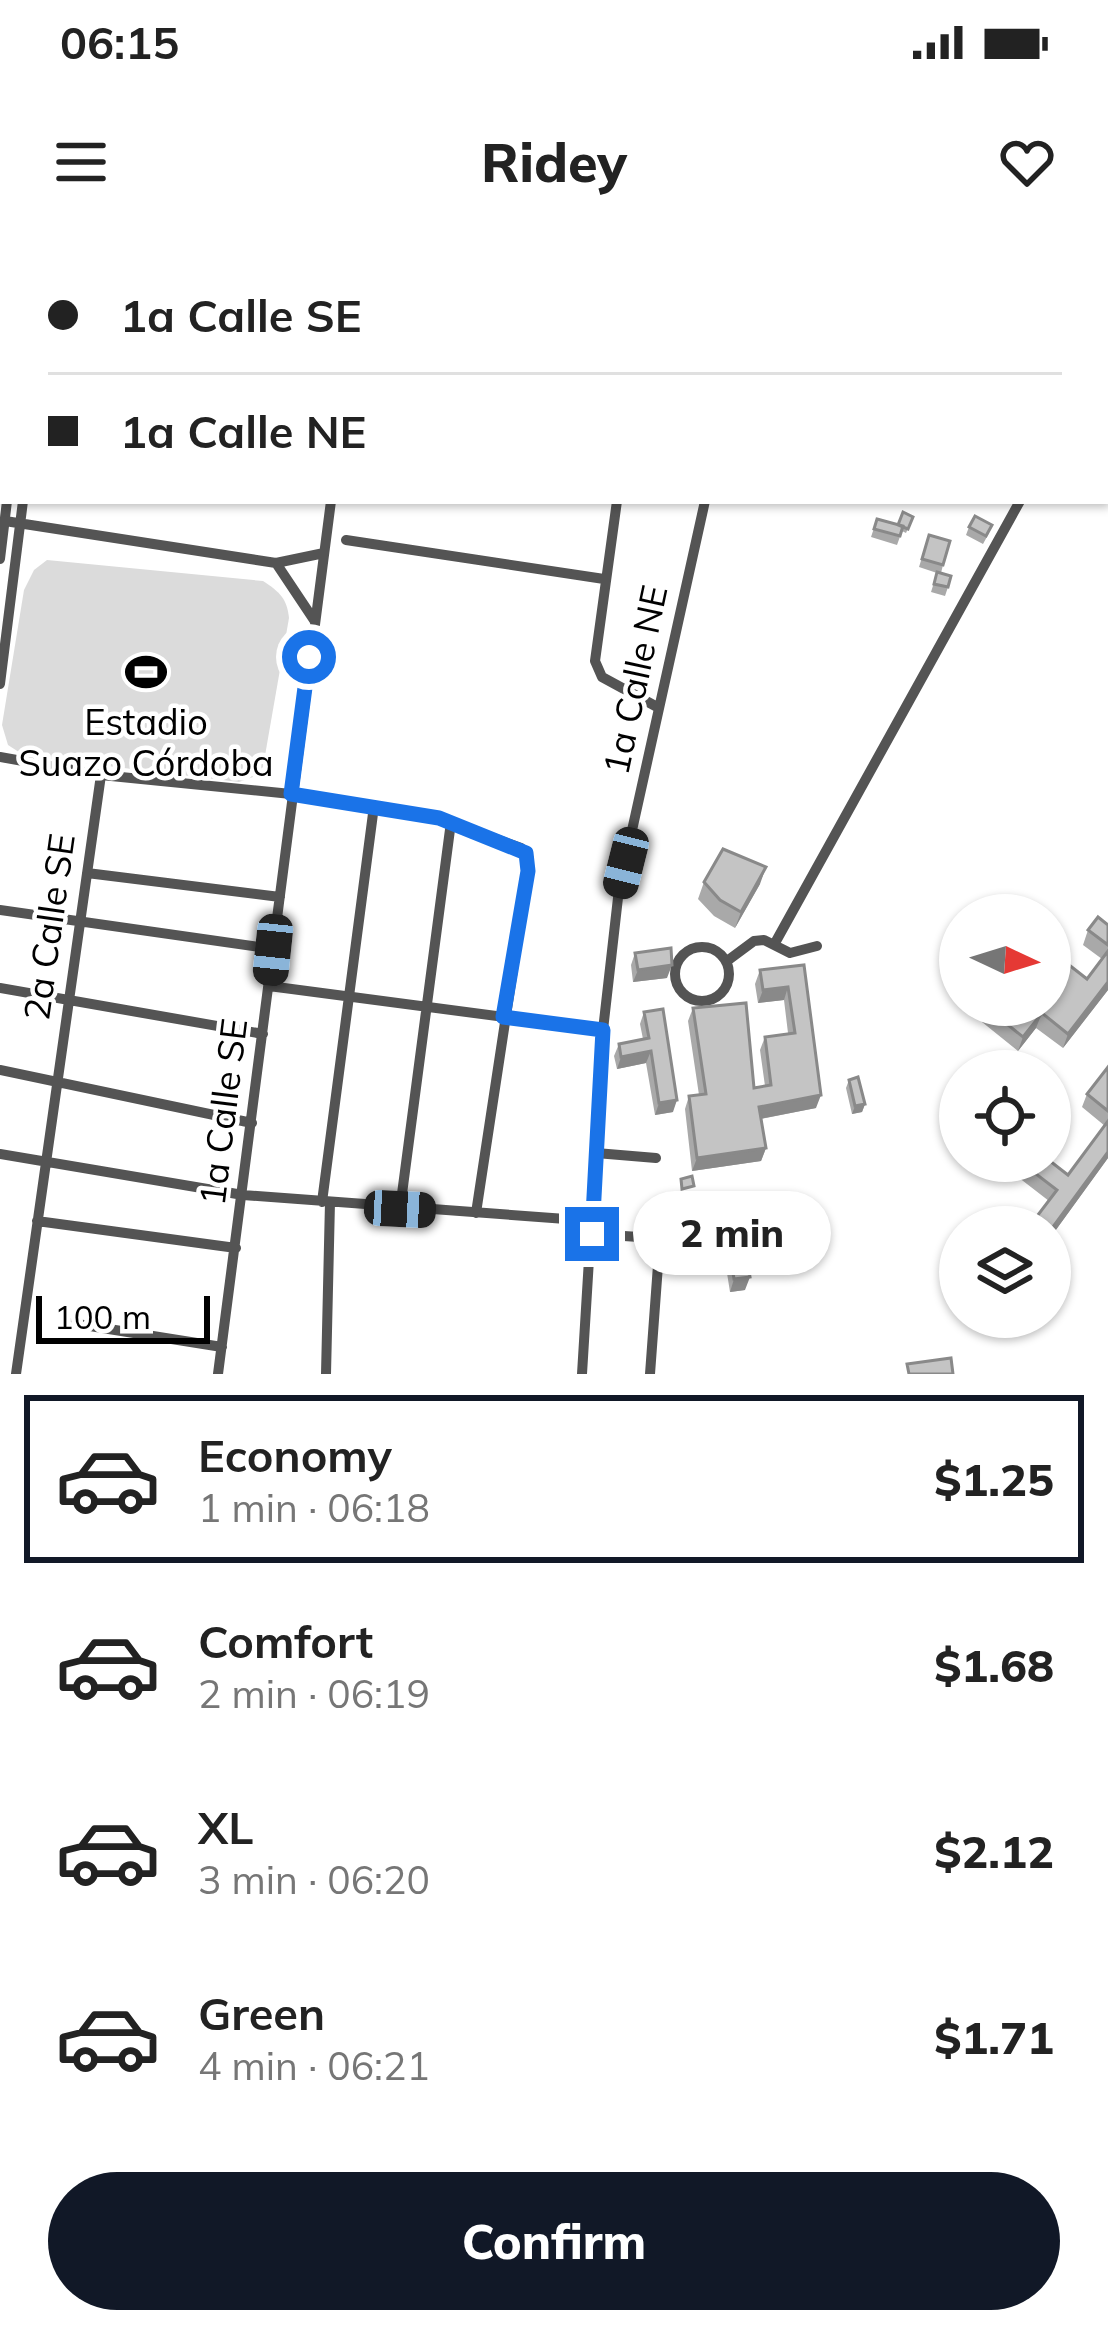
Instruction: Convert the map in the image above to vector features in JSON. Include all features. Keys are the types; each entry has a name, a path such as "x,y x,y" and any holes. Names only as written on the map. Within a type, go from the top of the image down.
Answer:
{"street":[{"path":"0,559 8,504"},
{"path":"0,684 23,504"},
{"name":"1a Calle SE","path":"218,1374 332,504"},
{"path":"616,504 595,661 602,677 659,708"},
{"name":"1a Calle NE","path":"582,1374 603,1030 619,889 704,504"},
{"path":"776,944 1018,504"},
{"path":"5,521 276,563 324,553"},
{"path":"346,540 604,579"},
{"path":"276,563 314,620"},
{"path":"0,758 101,775 374,806 452,822 526,853 528,871 476,1213"},
{"name":"2a Calle SE","path":"16,1374 101,775"},
{"path":"326,1374 326,1202 374,806"},
{"path":"400,1209 452,822"},
{"path":"87,873 280,897"},
{"path":"0,910 273,950"},
{"path":"727,961 754,941 776,944 790,953 818,946"},
{"path":"706,946 727,961 727,986 715,998 690,998 678,986 675,969 690,949 706,946"},
{"path":"269,986 603,1030"},
{"path":"0,988 263,1034"},
{"path":"0,1070 252,1124"},
{"path":"596,1153 656,1158"},
{"path":"0,1154 243,1196 476,1213 665,1238 650,1374"},
{"path":"38,1221 236,1248"},
{"path":"71,1323 222,1347"}],"shaded area":[{"name":"Estadio Suazo Córdoba","path":"47,560 263,581 278,593 289,618 263,767 253,777 239,782 25,756 8,745 2,725 24,590 34,570"}],"building":[{"path":"903,512 913,517 908,529 898,525"},
{"path":"975,516 992,525 986,536 969,527"},
{"path":"877,519 903,526 900,536 874,529"},
{"path":"929,535 950,541 943,565 922,559"},
{"path":"937,572 951,576 948,587 934,584"},
{"path":"723,849 766,867 741,912 720,900 704,882"},
{"path":"1098,917 1108,925 1108,945 1088,930"},
{"path":"671,948 672,965 638,970 635,953"},
{"path":"1108,951 1108,982 1068,1034 1058,1026 1071,1026 1071,966 1087,979"},
{"path":"804,965 821,1095 759,1107 766,1148 697,1158 689,1096 706,1094 693,1008 746,1003 754,1088 771,1085 765,1037 795,1033 788,987 763,990 760,970"},
{"path":"663,1009 677,1100 659,1103 651,1051 621,1057 619,1044 649,1038 644,1012"},
{"path":"1009,1026 1032,1026 1023,1037"},
{"path":"1108,1067 1108,1111 1087,1094"},
{"path":"858,1077 865,1104 855,1106 849,1080"},
{"path":"1108,1121 1108,1152 1068,1206 1045,1206 1057,1190 1047,1182 1071,1182 1071,1171"},
{"path":"692,1176 694,1186 682,1189 681,1179"},
{"path":"740,1214 750,1277 734,1279 724,1217"},
{"path":"951,1358 953,1374 909,1374 907,1364"}],"place":[{"name":"Estadio Suazo Córdoba","path":"146,672"}],"route":[{"path":"309,657 291,794 439,818 521,848 529,859 503,1017 603,1030 592,1234"}]}
